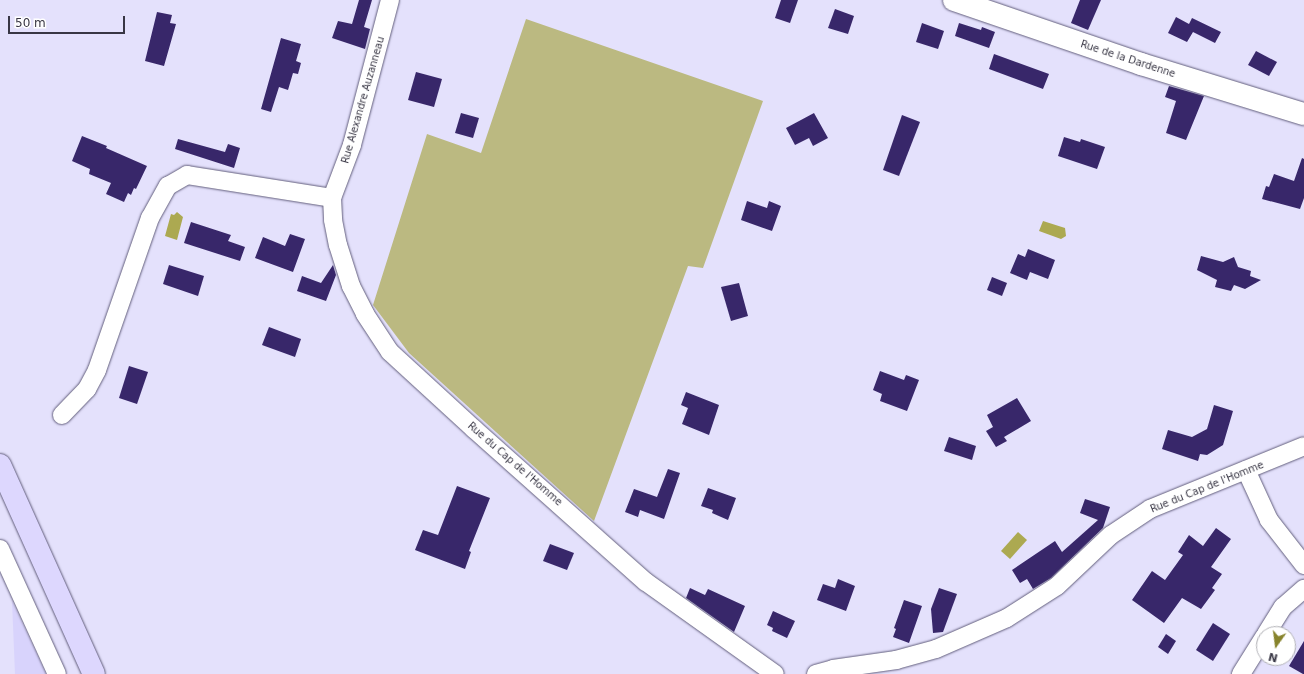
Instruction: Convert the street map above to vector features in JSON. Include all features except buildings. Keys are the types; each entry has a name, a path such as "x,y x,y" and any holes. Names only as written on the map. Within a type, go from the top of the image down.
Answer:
{"main road":[{"path":"0,465 94,674"}],"street":[{"name":"Rue Alexandre Auzanneau","path":"332,198 352,145 390,0"},
{"name":"Rue de la Dardenne","path":"954,0 1141,64 1304,114"},
{"path":"62,415 88,389 97,370 150,218 168,186 187,175 332,198"},
{"name":"Rue du Cap de l'Homme","path":"332,198 338,245 351,286 365,314 390,352 646,582 775,674"},
{"name":"Rue du Cap de l'Homme","path":"816,674 833,669 896,660 936,649 1007,618 1057,586 1111,535 1150,508 1304,446"},
{"path":"1246,470 1269,520 1304,565"},
{"path":"0,549 57,674"},
{"path":"1271,626 1283,608 1304,589 1301,583 1304,571"},
{"path":"1241,674 1256,650"}],"shaded area":[{"path":"526,19 763,101 703,268 688,266 594,521 409,353 373,305 427,134 481,153"},
{"path":"177,212 183,217 177,240 165,236 171,214 174,215"},
{"path":"1043,221 1065,228 1066,236 1061,239 1039,231"},
{"path":"1018,532 1027,540 1010,559 1001,551"},
{"path":"12,601 46,674 15,674"}]}
